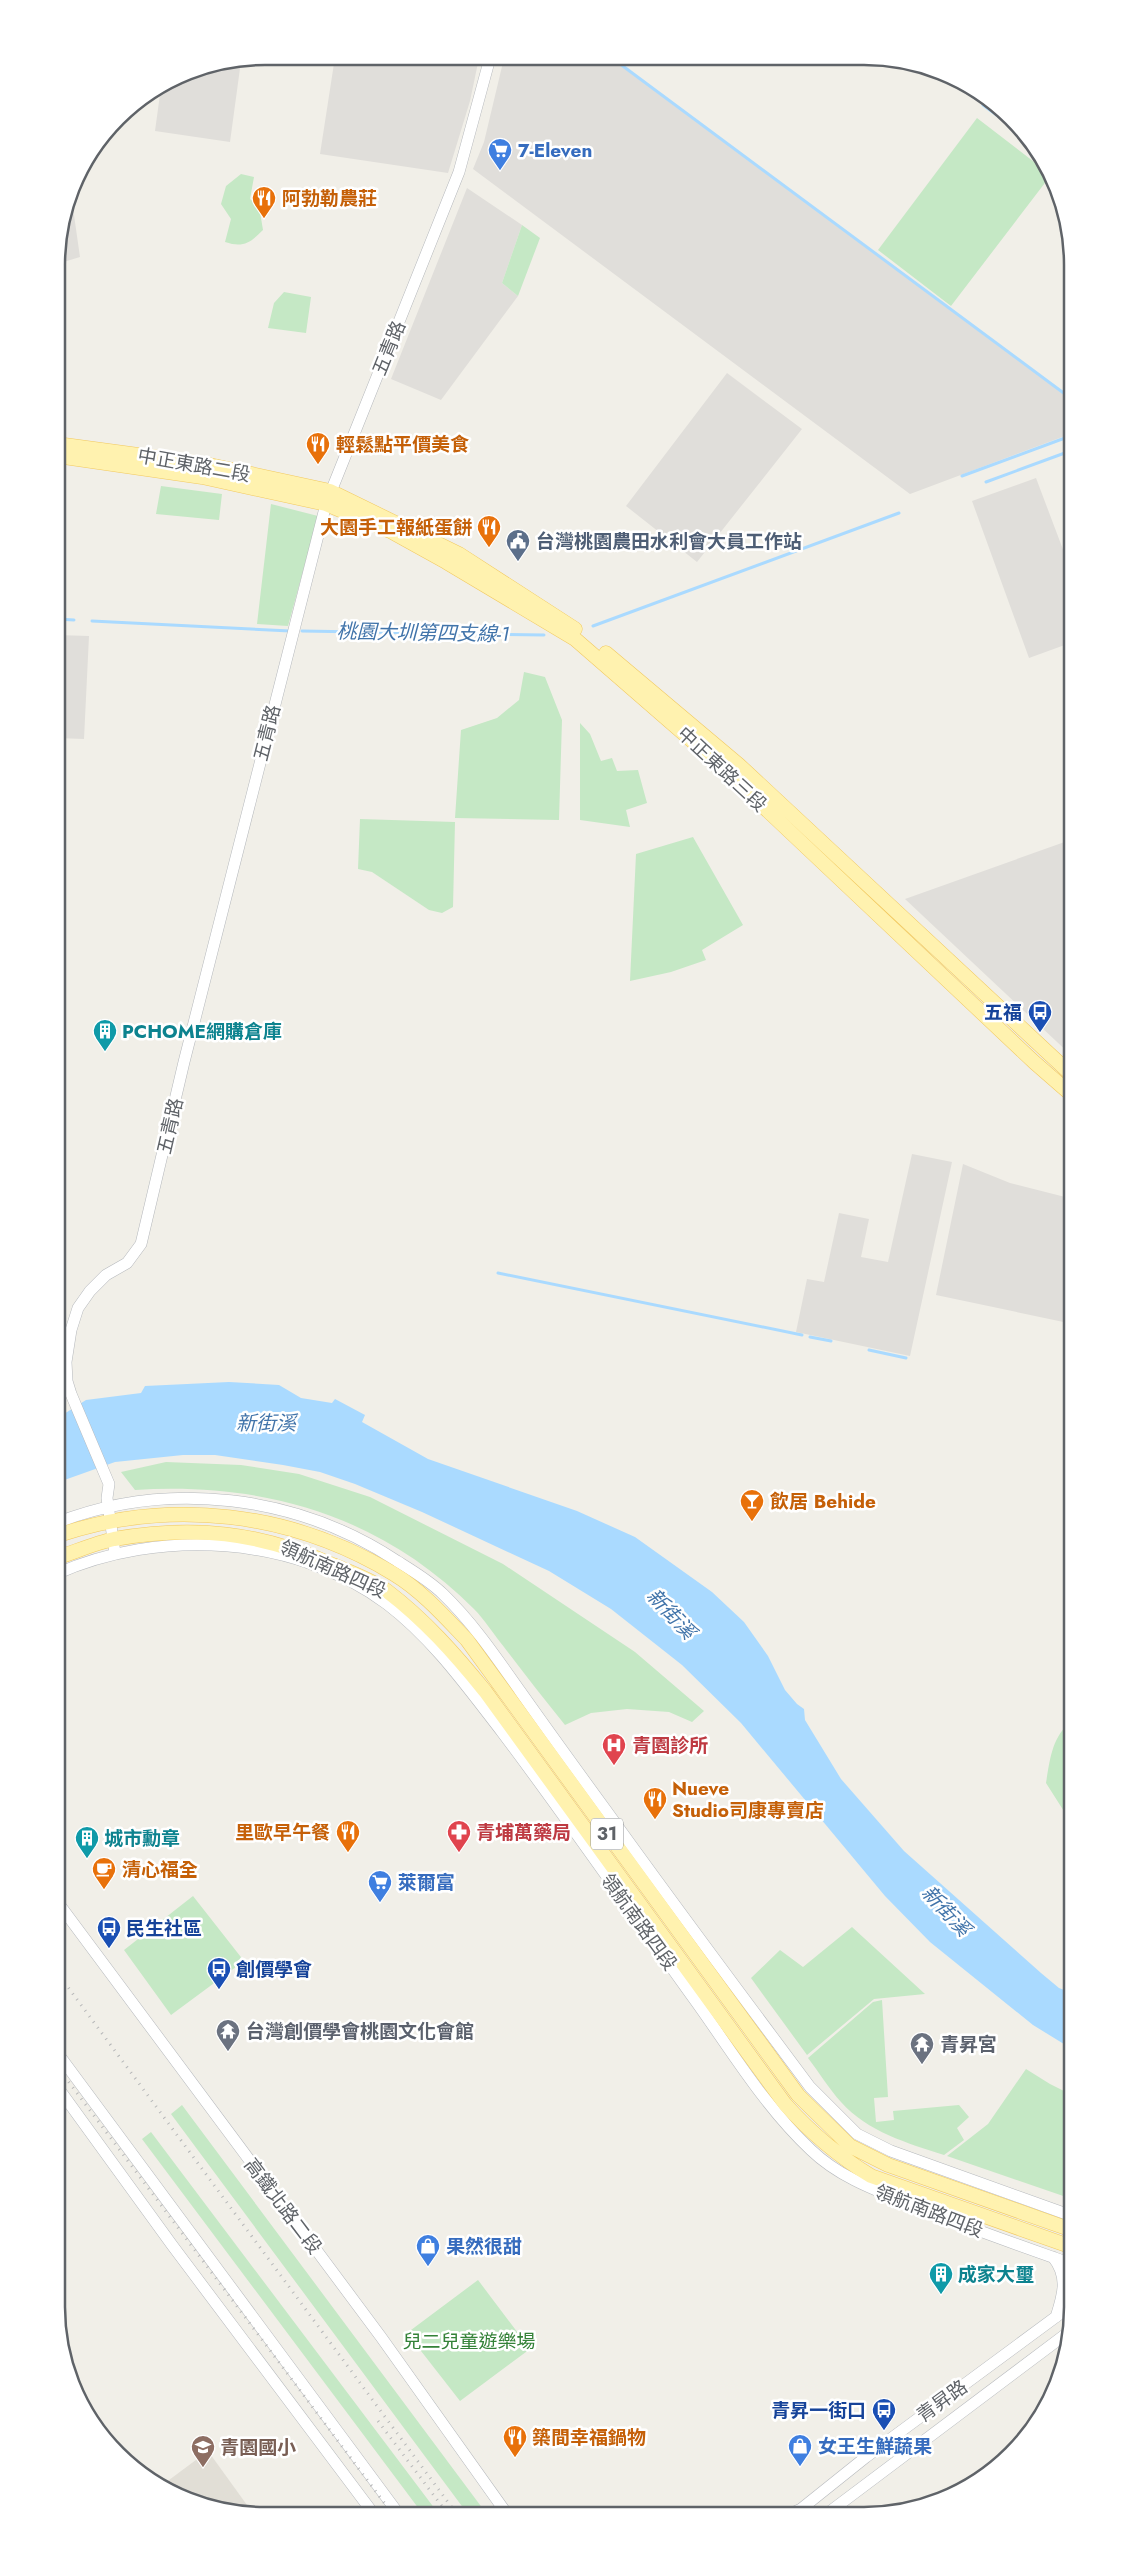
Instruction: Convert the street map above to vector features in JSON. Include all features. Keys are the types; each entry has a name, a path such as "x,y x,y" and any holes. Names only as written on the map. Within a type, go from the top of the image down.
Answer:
{"main road":[{"name":"中正東路二段","path":"65,445 205,464 328,498"},
{"name":"中正東路二段","path":"65,457 328,498"},
{"name":"中正東路三段","path":"328,498 459,554 584,634 739,765 1064,1068"},
{"name":"中正東路三段","path":"328,498 398,536 575,639 713,760 1064,1088"},
{"name":"領航南路四段","path":"65,1533 110,1520 195,1514 241,1518 277,1525 315,1536 395,1574 430,1602 467,1640 798,2095 819,2118 850,2146 888,2165 1064,2227"},
{"name":"領航南路四段","path":"65,1555 113,1539 157,1534 227,1533 275,1542 317,1558 385,1590 418,1616 451,1648 485,1691 785,2104 807,2128 842,2159 871,2176 1064,2244"}],"street":[{"name":"五青路","path":"108,1506 109,1484 67,1381 66,1362 71,1330 78,1308 90,1290 106,1275 132,1258 141,1244 184,1062 328,498 459,172 488,65"},
{"name":"領航南路四段","path":"65,1521 108,1506 160,1499 192,1498 238,1501 289,1511 339,1529 373,1545 414,1571 442,1593 484,1640 662,1888 810,2087 830,2109 857,2134 891,2151 1064,2213"},
{"path":"108,1506 115,1553"},
{"name":"領航南路四段","path":"65,1570 84,1562 115,1553 162,1546 217,1546 274,1553 312,1565 356,1584 386,1604 425,1637 460,1677 528,1767 742,2067 812,2151 852,2180 917,2207 1064,2261"},
{"name":"高鐵北路二段","path":"65,1912 381,2337 502,2507"},
{"path":"65,2063 394,2507"},
{"path":"65,2097 172,2245 368,2507"},
{"path":"917,2207 979,2214"},
{"path":"1054,2257 1062,2271 1064,2280"},
{"path":"1056,2317 1064,2289"},
{"name":"青昇路","path":"803,2507 866,2457 1064,2311"},
{"name":"青昇路","path":"836,2507 1061,2338"}],"shaded area":[{"path":"334,65 478,65 470,101 448,173 320,154"},
{"path":"502,65 622,65 1064,394 1064,436 910,494 473,169 484,142"},
{"path":"240,67 230,142 155,131 160,95 188,80 213,72"},
{"path":"467,188 522,225 502,283 518,296 441,400 391,379"},
{"path":"73,209 80,257 65,262 69,226"},
{"path":"727,373 802,429 697,562 626,506"},
{"path":"1036,478 1064,552 1064,645 1029,658 972,501"},
{"path":"65,635 89,636 84,739 65,738"},
{"path":"1064,842 1064,1049 905,899"},
{"path":"912,1154 952,1162 910,1356 796,1332 807,1279 824,1282 839,1213 869,1219 861,1257 888,1262"},
{"path":"963,1164 1010,1183 1064,1197 1064,1322 936,1295"},
{"name":"青園國小","path":"208,2451 248,2506 213,2500 188,2492 167,2481"}],"green space":[{"path":"977,118 1036,163 1046,182 951,306 878,250"},
{"path":"241,174 254,177 250,199 259,206 263,230 246,243 231,244 225,242 231,219 221,204 226,186"},
{"path":"522,225 540,238 518,296 502,283"},
{"path":"284,292 311,297 306,333 268,328 274,303"},
{"path":"161,486 222,494 219,520 156,514"},
{"path":"271,504 318,516 288,626 257,624"},
{"path":"524,672 545,677 562,720 559,820 455,818 461,730 497,718 519,700"},
{"path":"580,723 590,734 601,761 612,758 617,771 638,770 647,803 626,810 630,827 580,820"},
{"path":"360,819 455,822 453,907 442,913 429,910 372,872 358,869"},
{"path":"693,837 743,925 702,950 706,960 671,972 630,981 636,854"},
{"path":"166,1462 241,1465 299,1474 370,1497 503,1564 635,1652 704,1711 692,1722 669,1712 627,1709 591,1713 565,1725 474,1609 438,1577 400,1550 359,1528 318,1511 274,1499 229,1492 183,1489 135,1490 121,1472"},
{"path":"1064,1728 1064,1811 1046,1783 1053,1749"},
{"path":"193,1896 244,1961 171,2015 124,1950"},
{"path":"852,1927 925,1994 874,1999 807,2055 751,1978 780,1950 803,1967"},
{"path":"882,2000 888,2097 874,2098 876,2122 894,2120 893,2111 959,2105 969,2117 957,2128 964,2140 944,2155 889,2135 863,2121 832,2092 808,2058 873,2002"},
{"path":"1026,2069 1064,2091 1064,2196 947,2156 988,2124"},
{"path":"182,2105 482,2507 463,2507 171,2114"},
{"path":"151,2132 433,2507 418,2507 142,2139"},
{"name":"兒二兒童遊樂場","path":"478,2280 530,2349 460,2401 407,2333"}],"water":[{"name":"新街溪","path":"229,1382 279,1385 301,1398 332,1403 335,1399 365,1415 362,1422 428,1459 577,1511 635,1537 712,1592 744,1622 768,1656 785,1690 804,1709 805,1720 841,1779 904,1851 1041,1973 1064,1990 1064,2044 1033,2025 930,1942 885,1896 741,1723 682,1665 611,1609 549,1571 422,1512 355,1484 320,1472 283,1465 215,1455 183,1455 115,1462 65,1480 65,1413 86,1400 141,1393 145,1386"}],"waterway":[{"path":"621,65 1064,393"},
{"path":"983,105 993,112"},
{"path":"962,476 1064,438"},
{"name":"桃園大圳第四支線-1","path":"986,482 1064,453"},
{"name":"桃園大圳第四支線-1","path":"593,626 899,513"},
{"name":"桃園大圳第四支線-1","path":"65,619 74,620"},
{"name":"桃園大圳第四支線-1","path":"92,621 290,631"},
{"name":"桃園大圳第四支線-1","path":"302,631 544,635"},
{"path":"498,1273 802,1335"},
{"path":"810,1337 831,1341"},
{"path":"869,1350 906,1358"}],"railway":[{"path":"65,1983 452,2507"},
{"path":"65,2077 388,2507"},
{"path":"378,2421 442,2507"}],"place":[{"name":"7-Eleven","path":"500,171"},
{"name":"阿勃勒農莊","path":"264,219"},
{"name":"輕鬆點平價美食","path":"318,465"},
{"name":"大園手工報紙蛋餅","path":"489,548"},
{"name":"台灣桃園農田水利會大員工作站","path":"518,562"},
{"name":"五福","path":"1040,1033"},
{"name":"PCHOME網購倉庫","path":"105,1052"},
{"name":"飲居 Behide","path":"752,1522"},
{"name":"青園診所","path":"614,1766"},
{"name":"Nueve Studio司康專賣店","path":"655,1820"},
{"name":"里歐早午餐","path":"348,1853"},
{"name":"青埔萬藥局","path":"459,1853"},
{"name":"城市勳章","path":"87,1859"},
{"name":"清心福全","path":"104,1890"},
{"name":"萊爾富","path":"380,1903"},
{"name":"民生社區","path":"109,1949"},
{"name":"創價學會","path":"219,1990"},
{"name":"台灣創價學會桃園文化會館","path":"228,2052"},
{"name":"青昇宮","path":"922,2065"},
{"name":"果然很甜","path":"428,2267"},
{"name":"成家大璽","path":"941,2295"},
{"name":"青昇一街口","path":"884,2431"},
{"name":"築間幸福鍋物","path":"515,2458"},
{"name":"女王生鮮蔬果","path":"800,2467"},
{"name":"青園國小","path":"203,2468"}]}
